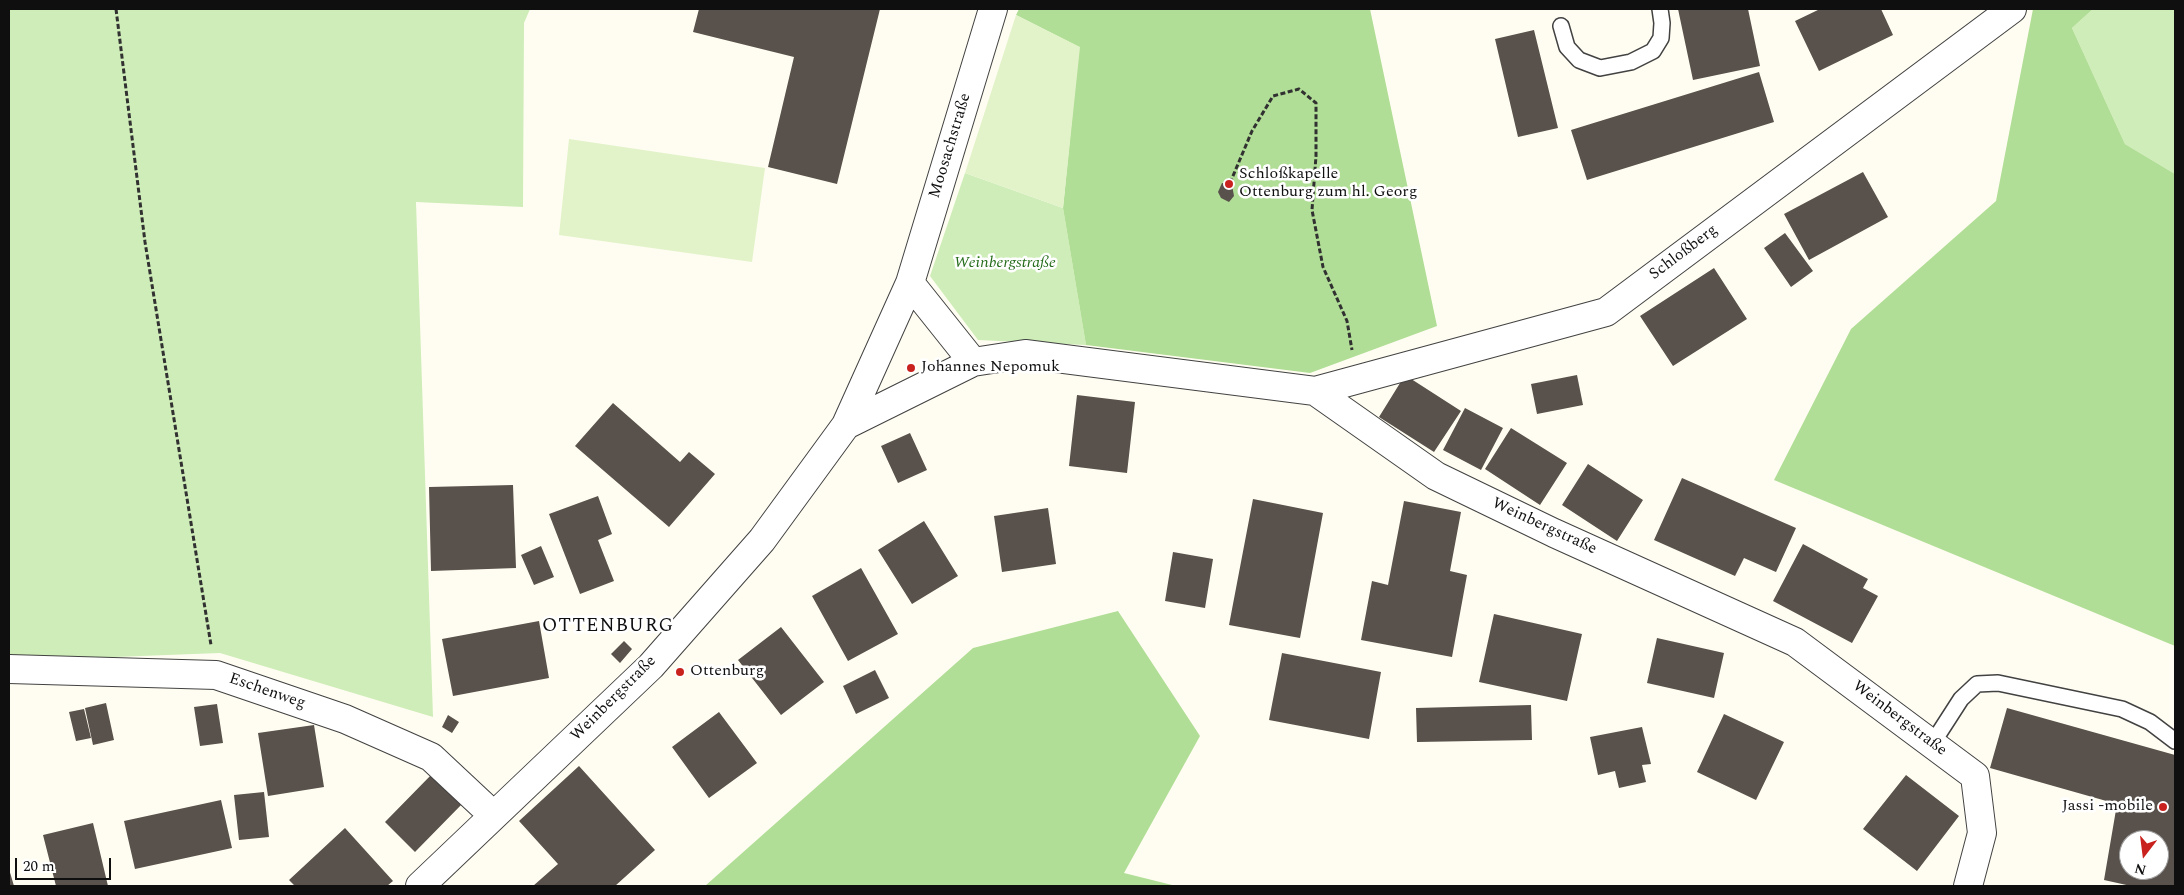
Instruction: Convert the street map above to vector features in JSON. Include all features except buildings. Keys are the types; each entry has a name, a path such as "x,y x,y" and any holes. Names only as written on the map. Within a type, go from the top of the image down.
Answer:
{"street":[{"name":"Moosachstraße","path":"910,282 993,9"},
{"name":"Schloßberg","path":"1315,391 1606,312 2006,10"},
{"path":"910,282 973,362"},
{"name":"Weinbergstraße","path":"420,886 651,666 762,540 846,425 910,282"},
{"name":"Weinbergstraße","path":"846,425 973,362 1025,354 1315,391 1436,476 1554,533 1795,642 1975,776 1982,833 1968,886"},
{"name":"Eschenweg","path":"9,669 216,675 345,719 431,757 493,815"}],"lane":[{"path":"1561,26 1567,47 1579,60 1600,68 1631,62 1653,51 1661,38 1662,23 1660,9"},
{"path":"1932,744 1961,699 1977,684 1998,683 2122,709 2150,722 2175,741"}],"path":[{"path":"116,9 145,242 216,675"},
{"path":"1230,183 1252,131 1273,96 1299,90 1316,103 1316,156 1312,210 1323,268 1347,321 1352,354"}],"green space":[{"path":"9,9 530,9 524,23 523,207 416,202 433,717 220,653 9,661"},
{"path":"1019,9 1370,9 1437,326 1310,373 1086,345 1063,208 1079,47 1016,15"},
{"path":"2033,9 2093,9 2072,28 2125,144 2175,174 2175,646 1774,480 1851,329 1996,201"},
{"path":"2093,9 2175,9 2175,174 2125,144 2072,28"},
{"path":"1016,15 1080,47 1063,208 965,173"},
{"path":"569,139 765,168 752,262 559,235"},
{"name":"Weinbergstraße","path":"965,173 1063,208 1086,345 978,340 930,276"},
{"path":"1118,611 1200,736 1124,873 1176,886 705,886 973,648"}],"place":[{"name":"Schloßkapelle Ottenburg zum hl. Georg","path":"1229,184"},
{"name":"Johannes Nepomuk","path":"911,368"},
{"name":"Ottenburg","path":"680,672"},
{"name":"Jassi -mobile","path":"2163,807"}],"district":[{"name":"OTTENBURG","path":"608,627"}]}
